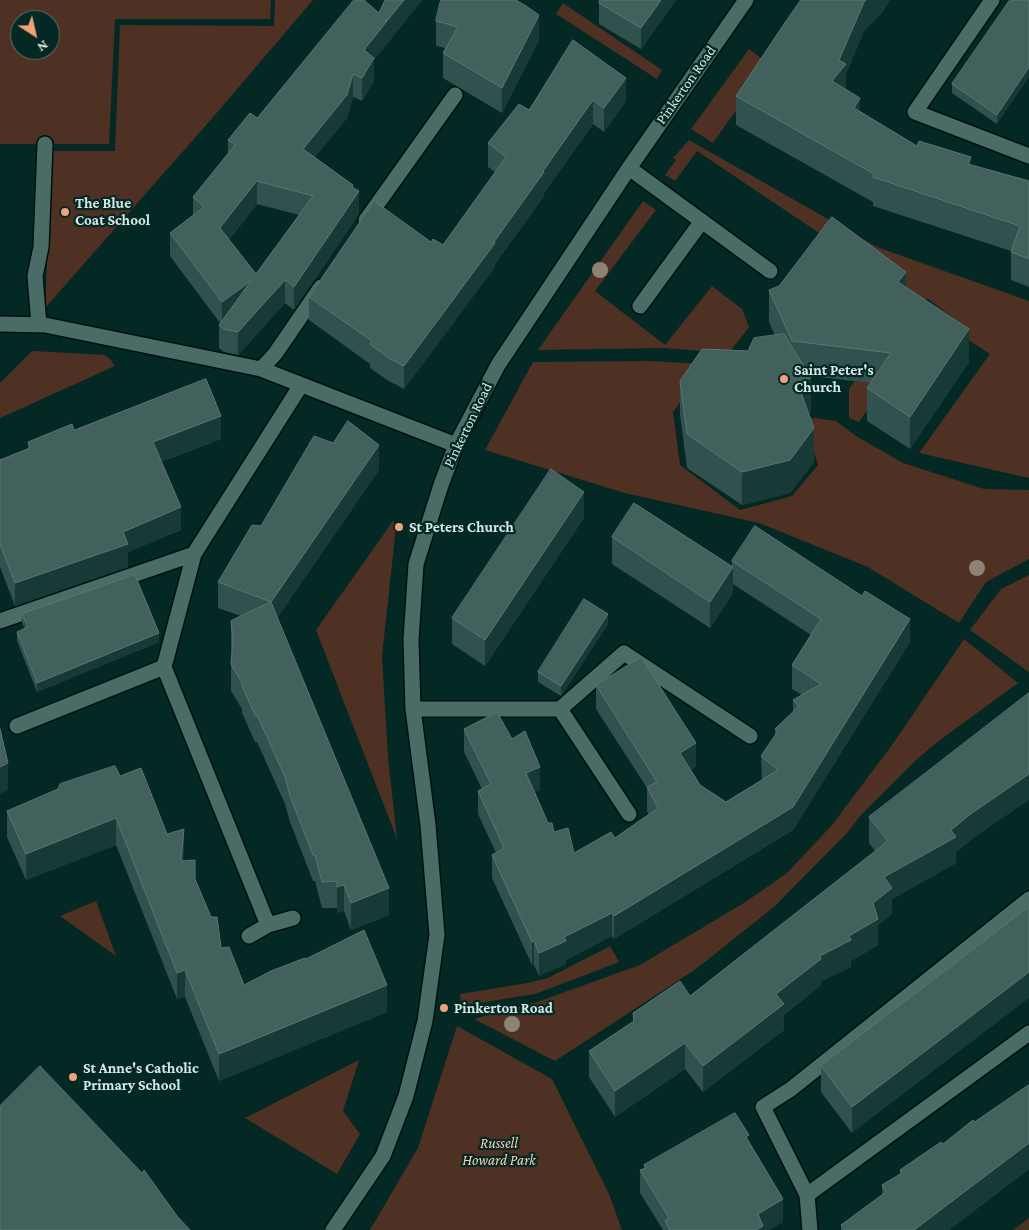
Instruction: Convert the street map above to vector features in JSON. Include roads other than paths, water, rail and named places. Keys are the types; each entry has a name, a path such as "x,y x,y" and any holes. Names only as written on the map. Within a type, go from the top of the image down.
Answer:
{"street":[{"name":"Pinkerton Road","path":"334,1230 383,1156 406,1096 428,1003 437,935 428,825 413,708 411,640 416,564 441,485 456,445 498,365 629,168 746,0"},
{"path":"992,0 915,112 1029,156"},
{"path":"357,233 455,95"},
{"path":"39,326 35,276 41,247 45,144"},
{"path":"629,168 770,271"},
{"path":"640,306 702,221"},
{"path":"261,369 275,354 330,274"},
{"path":"0,324 46,325 261,369 456,445"},
{"path":"268,925 164,667 194,554 301,385"},
{"path":"0,621 194,554"},
{"path":"413,708 560,708 624,653 750,736"},
{"path":"17,726 164,667"},
{"path":"560,708 629,814"},
{"path":"810,1230 807,1195 763,1107 791,1088 1029,898"},
{"path":"250,936 268,925 294,918"},
{"path":"807,1195 1029,1033"}],"place":[{"name":"The Blue Coat School","path":"65,212"},
{"name":"Saint Peter's Church","path":"784,379"},
{"name":"St Peters Church","path":"399,527"},
{"name":"Pinkerton Road","path":"444,1008"},
{"name":"St Anne's Catholic Primary School","path":"73,1077"}],"park label":[{"name":"Russell Howard Park","path":"499,1152"}]}
